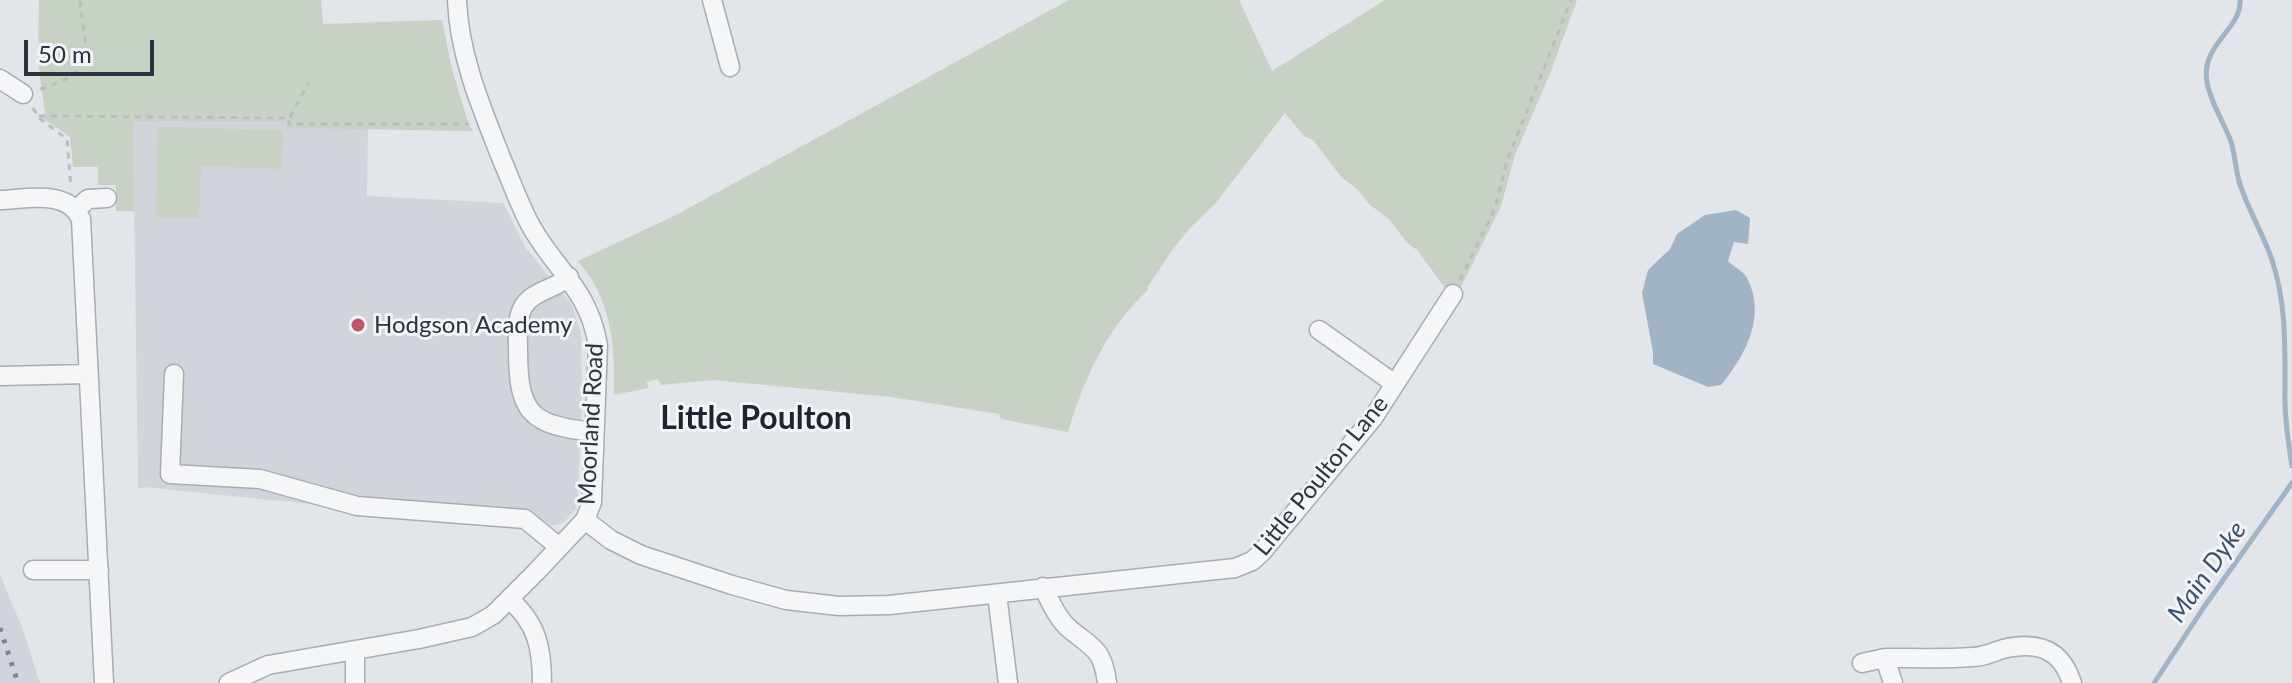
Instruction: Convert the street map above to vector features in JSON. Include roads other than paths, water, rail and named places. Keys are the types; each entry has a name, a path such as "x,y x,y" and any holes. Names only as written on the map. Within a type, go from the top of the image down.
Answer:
{"street":[{"name":"Moorland Road","path":"229,683 268,665 472,627 493,615 585,520 592,502 598,345 590,313 569,277 533,230 488,124 464,51 457,0"},
{"path":"712,0 730,67"},
{"path":"0,79 23,94"},
{"path":"73,205 88,199 107,198"},
{"path":"0,200 61,199 73,205 81,219 104,683"},
{"path":"569,277 523,306 519,326 518,383 529,411 538,419 570,430 593,432"},
{"name":"Little Poulton Lane","path":"585,520 611,540 641,555 786,600 839,606 889,605 1235,568 1252,561 1351,446 1453,294"},
{"path":"1319,330 1395,384"},
{"path":"0,376 89,374"},
{"path":"174,374 170,474 260,479 357,506 525,519 559,547"},
{"path":"33,570 99,570"},
{"path":"1043,587 1056,614 1097,650 1105,666 1107,683"},
{"path":"997,594 1008,683"},
{"path":"509,599 522,610 540,642 542,683"},
{"path":"1862,663 1885,658 1977,657 2005,649 2038,645 2053,652 2072,683"},
{"path":"355,650 355,683"},
{"path":"1885,658 1893,683"}],"water":[{"path":"1736,210 1750,218 1748,244 1734,242 1728,261 1747,278 1753,292 1754,321 1745,348 1730,374 1721,385 1708,387 1653,364 1642,293 1648,270 1670,249 1677,234 1705,215"}],"waterway":[{"name":"Main Dyke","path":"2240,0 2235,20 2209,58 2207,82 2232,144 2242,191 2277,276 2284,323 2285,407 2292,466"},
{"name":"Main Dyke","path":"2154,683 2292,483"}],"railway":[{"path":"0,628 18,683"}],"place":[{"name":"Hodgson Academy","path":"358,325"}],"district":[{"name":"Little Poulton","path":"756,419"}]}
